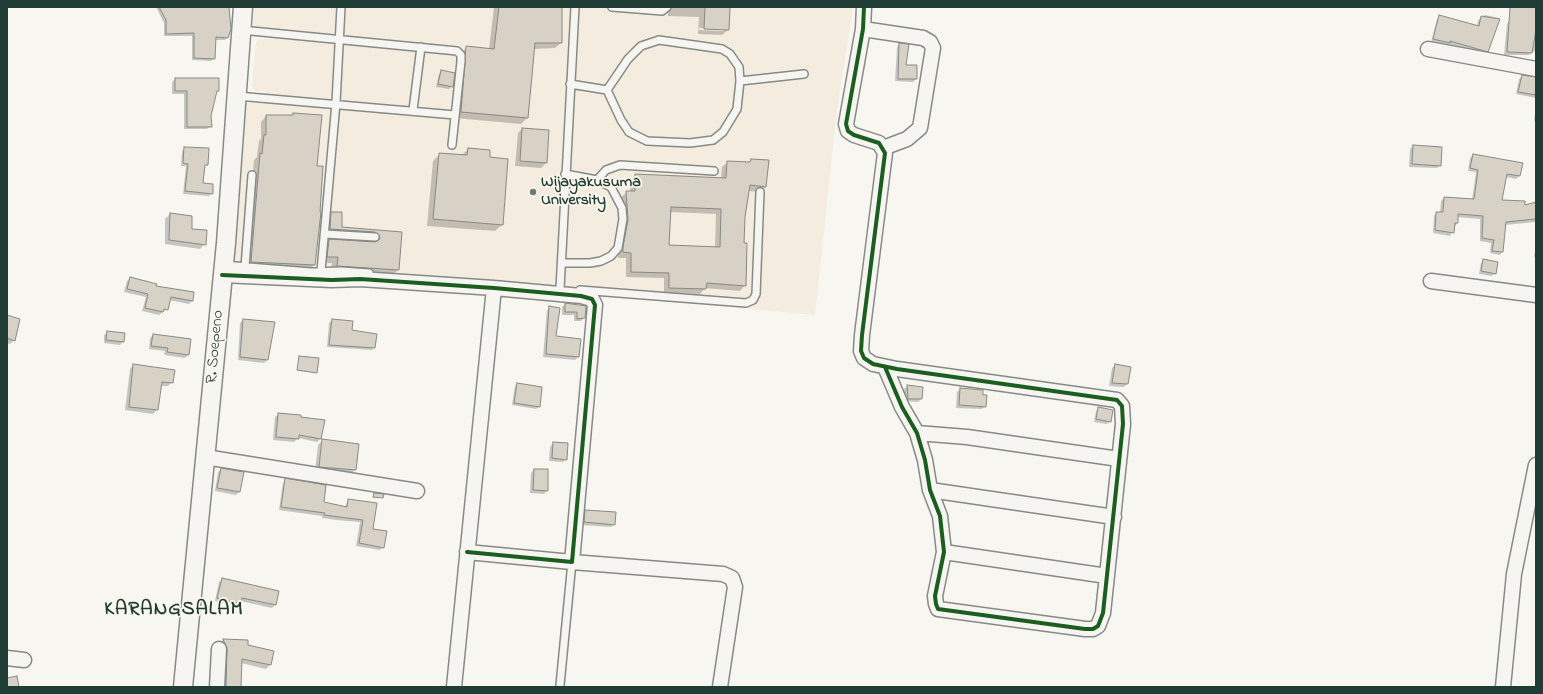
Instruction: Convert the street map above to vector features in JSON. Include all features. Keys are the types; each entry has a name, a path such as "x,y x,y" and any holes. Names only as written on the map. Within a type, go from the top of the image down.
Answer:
{"street":[{"name":"R. Soepeno","path":"182,687 223,270 243,7"},
{"path":"864,7 863,29 846,124 848,131 854,135 879,143 885,153 884,172 861,351 864,358 868,361 885,367 1117,400 1122,406 1124,414 1103,613 1098,626 1093,629 938,609 935,596 944,552 940,516 930,490 917,433 902,407 885,367"},
{"path":"863,29 923,38 930,42 933,48 920,128 907,140 883,148"},
{"path":"1428,49 1536,69"},
{"path":"223,270 332,280 360,279 494,288 590,297 594,301 572,562"},
{"path":"1432,281 1536,295"},
{"path":"454,687 494,288"},
{"path":"917,433 967,437 1119,459"},
{"path":"205,457 416,491"},
{"path":"1503,687 1514,574 1536,465"},
{"path":"930,490 1114,517"},
{"path":"467,552 723,574 732,578 734,587 720,687"},
{"path":"944,552 1107,576"},
{"path":"217,687 219,649"},
{"path":"7,658 24,660"}],"lane":[{"path":"321,271 336,103 341,7"},
{"path":"560,289 575,7"},
{"path":"612,7 662,10 667,7"},
{"path":"241,30 457,51 461,55 452,145"},
{"path":"659,40 722,49 730,54 739,67 740,81 737,109 722,132 712,140 690,143 647,141 629,132 607,90 628,59 641,46 659,40"},
{"path":"413,110 422,47"},
{"path":"740,81 804,74"},
{"path":"570,84 607,90"},
{"path":"237,96 336,103 455,115"},
{"path":"597,180 606,170 620,165 714,171"},
{"path":"562,263 575,264 601,261 610,256 618,248 623,219 622,208 611,187 597,180 565,174"},
{"path":"245,267 252,175"},
{"path":"223,270 245,267 356,272 746,303 753,300 756,294 760,192"},
{"path":"325,234 375,237"},
{"path":"560,685 572,562"}],"shaded area":[{"name":"Wijayakusuma University","path":"254,7 853,7 836,118 815,315 535,289 230,266 245,103 265,103 265,91 255,91 252,87 256,42 259,39 269,39 270,29 253,27"}],"building":[{"path":"159,7 229,7 231,29 228,38 216,37 215,59 194,58 194,33 166,34 166,20"},
{"path":"499,7 562,7 562,43 535,43 528,118 461,112 466,46 494,49"},
{"path":"705,7 730,7 729,30 704,29"},
{"path":"1510,7 1536,7 1536,30 1532,53 1507,52"},
{"path":"1439,15 1479,26 1481,16 1500,19 1488,52 1450,41 1450,43 1433,39"},
{"path":"899,43 909,44 906,65 917,65 917,79 898,79"},
{"path":"441,70 455,73 453,87 438,84"},
{"path":"1522,75 1536,77 1536,95 1518,92"},
{"path":"175,78 219,78 219,91 217,91 211,116 212,127 187,127 187,91 175,91"},
{"path":"293,113 322,115 317,166 323,166 321,212 315,265 251,262 260,153 262,154 264,135 266,135 266,115 293,115"},
{"path":"522,128 549,130 547,163 520,161"},
{"path":"1413,145 1442,147 1441,166 1412,164"},
{"path":"184,147 209,148 208,165 205,165 203,183 213,184 213,194 185,191 188,164 183,163"},
{"path":"468,148 490,150 490,157 508,159 503,225 433,219 439,153 467,155"},
{"path":"1473,154 1523,163 1520,176 1507,174 1502,200 1525,201 1525,205 1536,202 1536,219 1506,222 1503,252 1492,251 1494,240 1482,238 1483,216 1458,214 1458,223 1455,223 1454,233 1435,230 1436,212 1443,212 1444,197 1474,199 1478,170 1470,168"},
{"path":"751,159 769,160 766,187 750,185 745,217 744,243 747,243 746,286 707,283 706,289 669,288 669,273 631,272 631,253 623,252 623,247 628,220 626,191 635,191 635,174 726,178 727,161 750,162","holes":["671,207 721,209 720,247 669,245"]},
{"path":"331,212 342,212 342,227 402,232 399,270 337,266 338,257 327,257 329,239 375,242 379,240 380,237 375,232 330,229"},
{"path":"170,213 192,216 192,229 207,230 206,245 169,240"},
{"path":"1483,259 1498,262 1496,274 1481,271"},
{"path":"130,277 157,284 156,286 194,292 193,301 171,297 168,310 164,309 163,312 145,308 148,294 127,289"},
{"path":"565,303 586,306 585,318 577,319 577,312 565,312"},
{"path":"549,306 560,308 556,336 581,339 579,357 546,354"},
{"path":"7,315 20,319 15,341 7,338"},
{"path":"243,319 275,322 268,360 240,357"},
{"path":"332,319 353,321 352,330 377,334 375,348 329,345"},
{"path":"107,331 125,333 124,342 106,340"},
{"path":"153,334 191,339 189,355 167,352 168,348 151,346"},
{"path":"299,356 319,358 317,373 297,370"},
{"path":"133,364 175,370 173,383 162,382 158,410 129,407"},
{"path":"1115,364 1131,367 1128,384 1112,383"},
{"path":"517,383 542,387 540,407 514,403"},
{"path":"907,385 923,387 922,399 908,399"},
{"path":"960,388 983,390 983,395 987,395 986,407 959,405"},
{"path":"1098,407 1113,410 1111,422 1096,419"},
{"path":"278,413 301,415 301,417 325,420 321,439 299,435 299,439 276,437"},
{"path":"322,439 359,444 356,470 319,467"},
{"path":"553,442 568,443 567,460 552,458"},
{"path":"221,468 244,472 240,492 217,488"},
{"path":"534,469 548,469 548,491 533,490"},
{"path":"285,478 326,485 324,502 347,507 348,499 377,503 373,529 387,531 384,548 359,543 363,520 281,507"},
{"path":"374,493 384,494 383,498 373,497"},
{"path":"585,510 616,512 615,525 584,522"},
{"path":"222,578 279,591 276,605 242,598 241,604 217,598"},
{"path":"223,639 248,640 248,645 274,651 271,665 242,659 241,687 226,687 227,649"},
{"path":"17,676 19,687 7,687 7,678"}],"cycle path":[{"path":"864,7 863,29 846,124 848,131 854,135 879,143 885,153 861,351 864,358 873,364 897,369 1117,400 1122,406 1123,424 1103,613 1098,626 1093,629 1085,629 938,609 935,596 944,552 940,516 930,490 925,460 917,433 902,407 885,367"},
{"path":"222,275 332,280 360,279 494,288 581,296 592,299 595,305 572,562 467,552"}],"place":[{"name":"Wijayakusuma University","path":"533,192"}],"district":[{"name":"KARANGSALAM","path":"174,611"}]}
